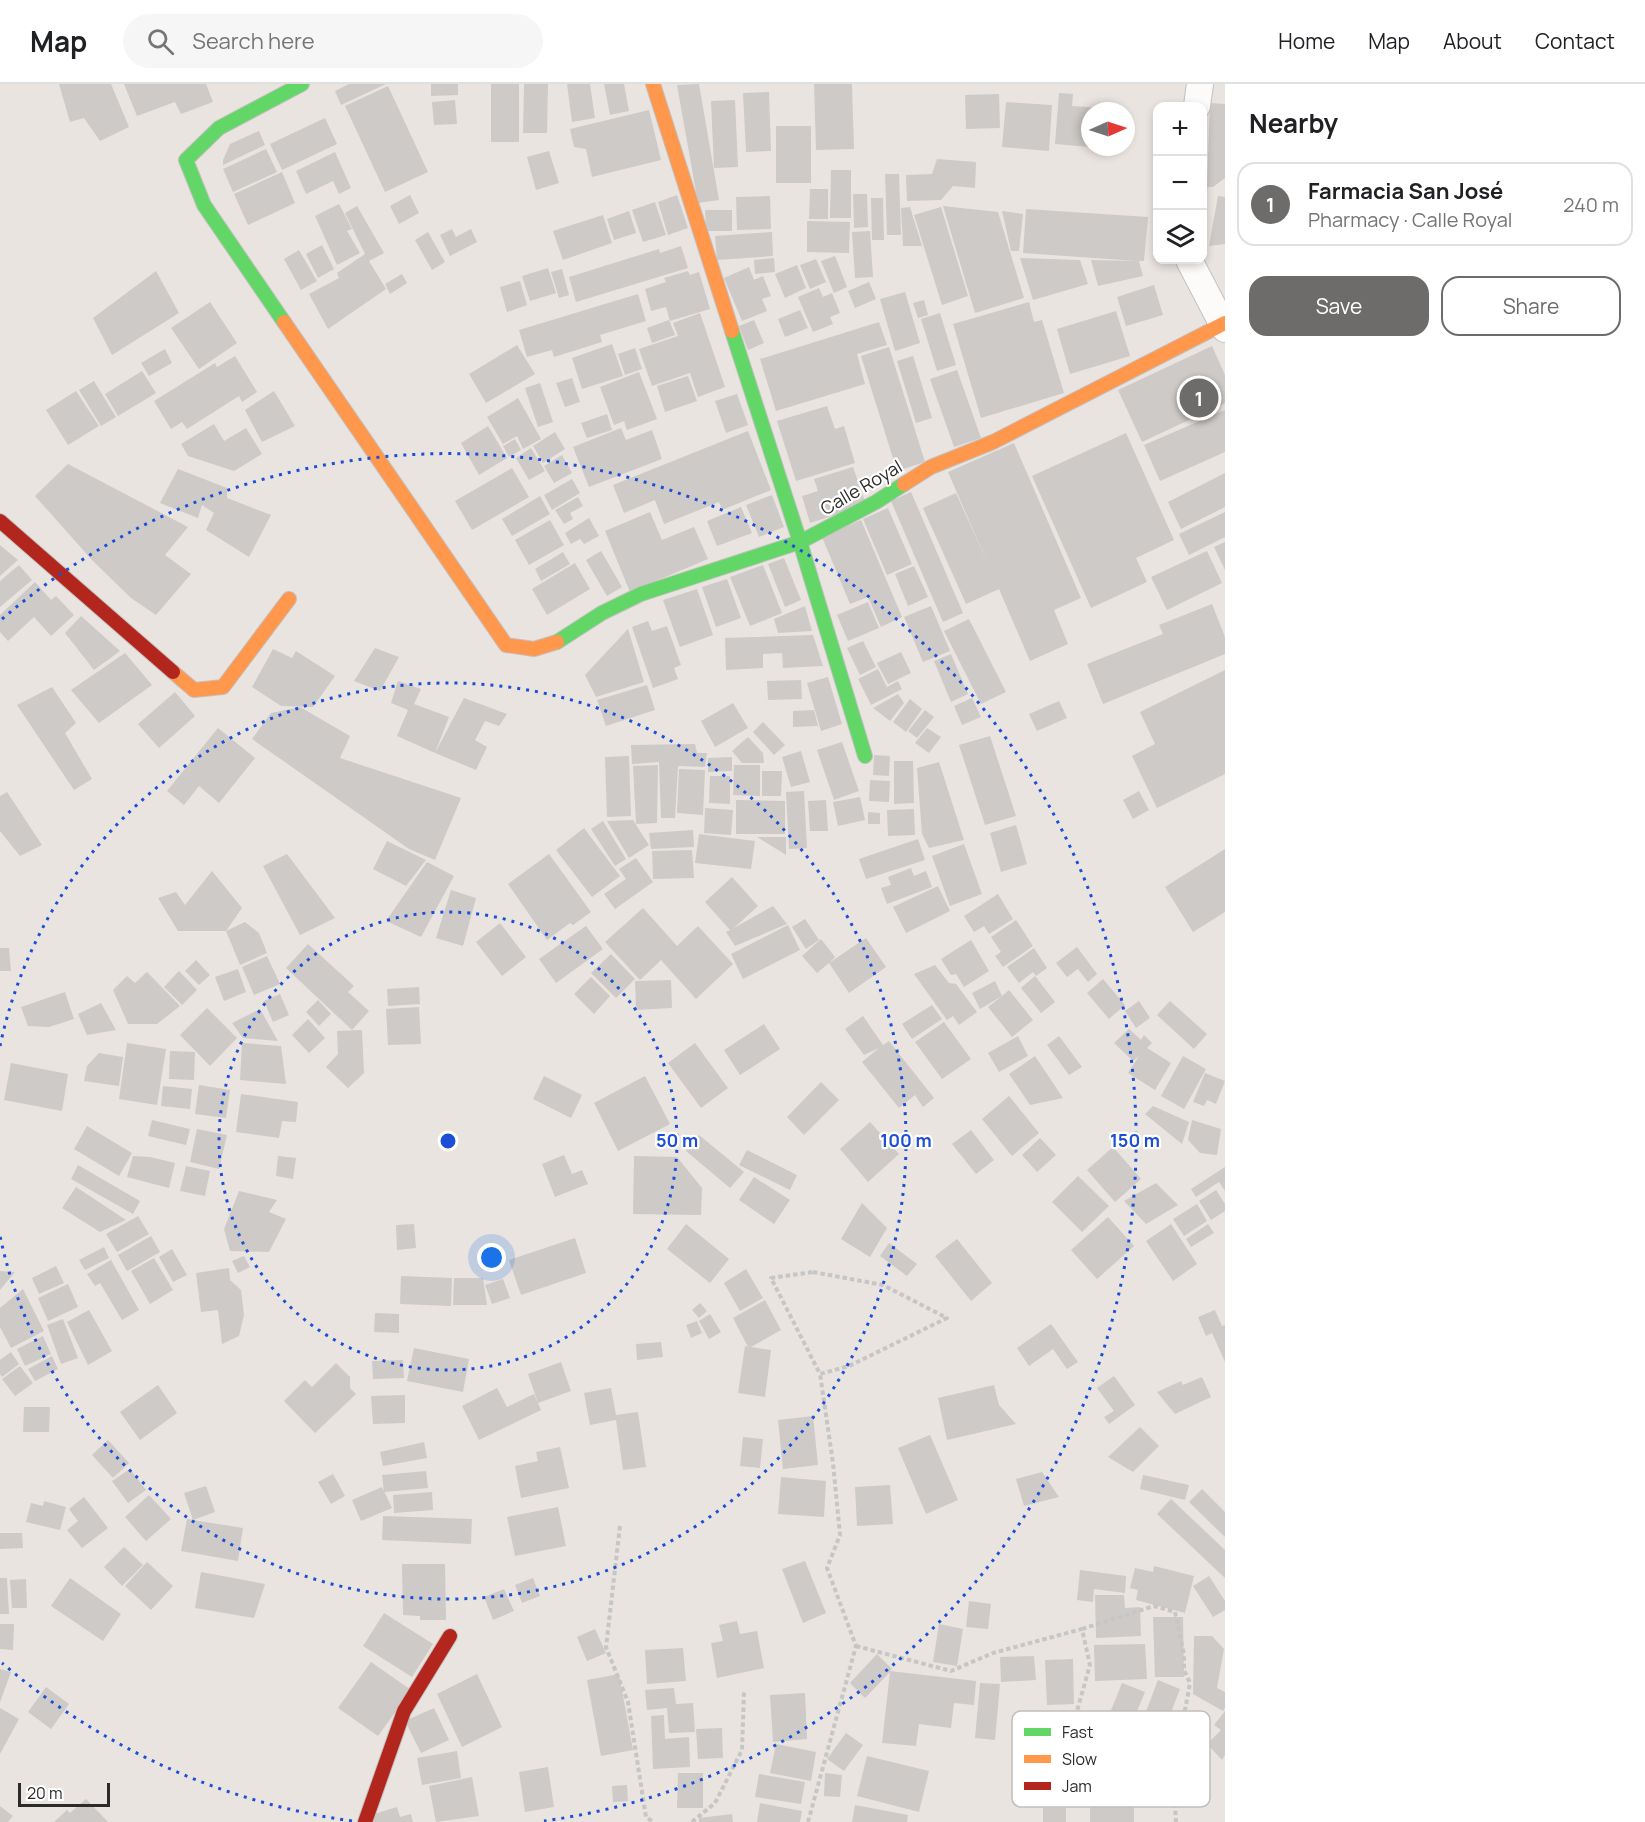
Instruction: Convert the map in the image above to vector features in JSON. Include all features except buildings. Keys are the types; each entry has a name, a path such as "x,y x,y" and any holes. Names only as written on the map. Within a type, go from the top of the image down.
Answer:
{"street":[{"name":"Calle Royal","path":"302,84 219,128 186,160 204,205 506,645 534,649 552,645 602,613 641,594 800,542 876,502 931,467 993,442 1224,326"},
{"path":"652,84 800,542 866,756"},
{"path":"1198,102 1200,84"},
{"path":"1191,264 1224,326"},
{"path":"0,521 194,690 223,687 289,599"},
{"path":"365,1822 404,1711 450,1636"}],"path":[{"path":"808,1822 856,1646 827,1568 840,1535 833,1463 820,1374 771,1278 813,1272 883,1285 947,1317 849,1366 820,1374"},
{"path":"620,1526 606,1647 627,1702 646,1817 653,1822"},
{"path":"856,1646 951,1671 993,1653 1082,1629 1154,1606 1175,1612 1184,1655 1184,1670 1190,1683 1185,1711"},
{"path":"1077,1711 1090,1665 1082,1629"},
{"path":"692,1822 715,1803 742,1750 744,1691"},
{"path":"1175,1807 1176,1822"}],"traffic: fast":[{"path":"284,322 204,205 186,160 219,128 302,84"},
{"path":"732,331 800,542 865,756"},
{"path":"557,642 602,613 641,594 800,542 876,502 904,484"}],"traffic: slow":[{"path":"653,84 732,331"},
{"path":"284,322 506,645 534,649 557,642"},
{"path":"904,484 931,467 993,442 1225,323"},
{"path":"173,672 194,690 223,687 289,599"}],"traffic: jam":[{"path":"0,521 173,672"},
{"path":"365,1822 404,1711 450,1636"}],"place":[{"name":"Farmacia San José","path":"1199,398"}]}
